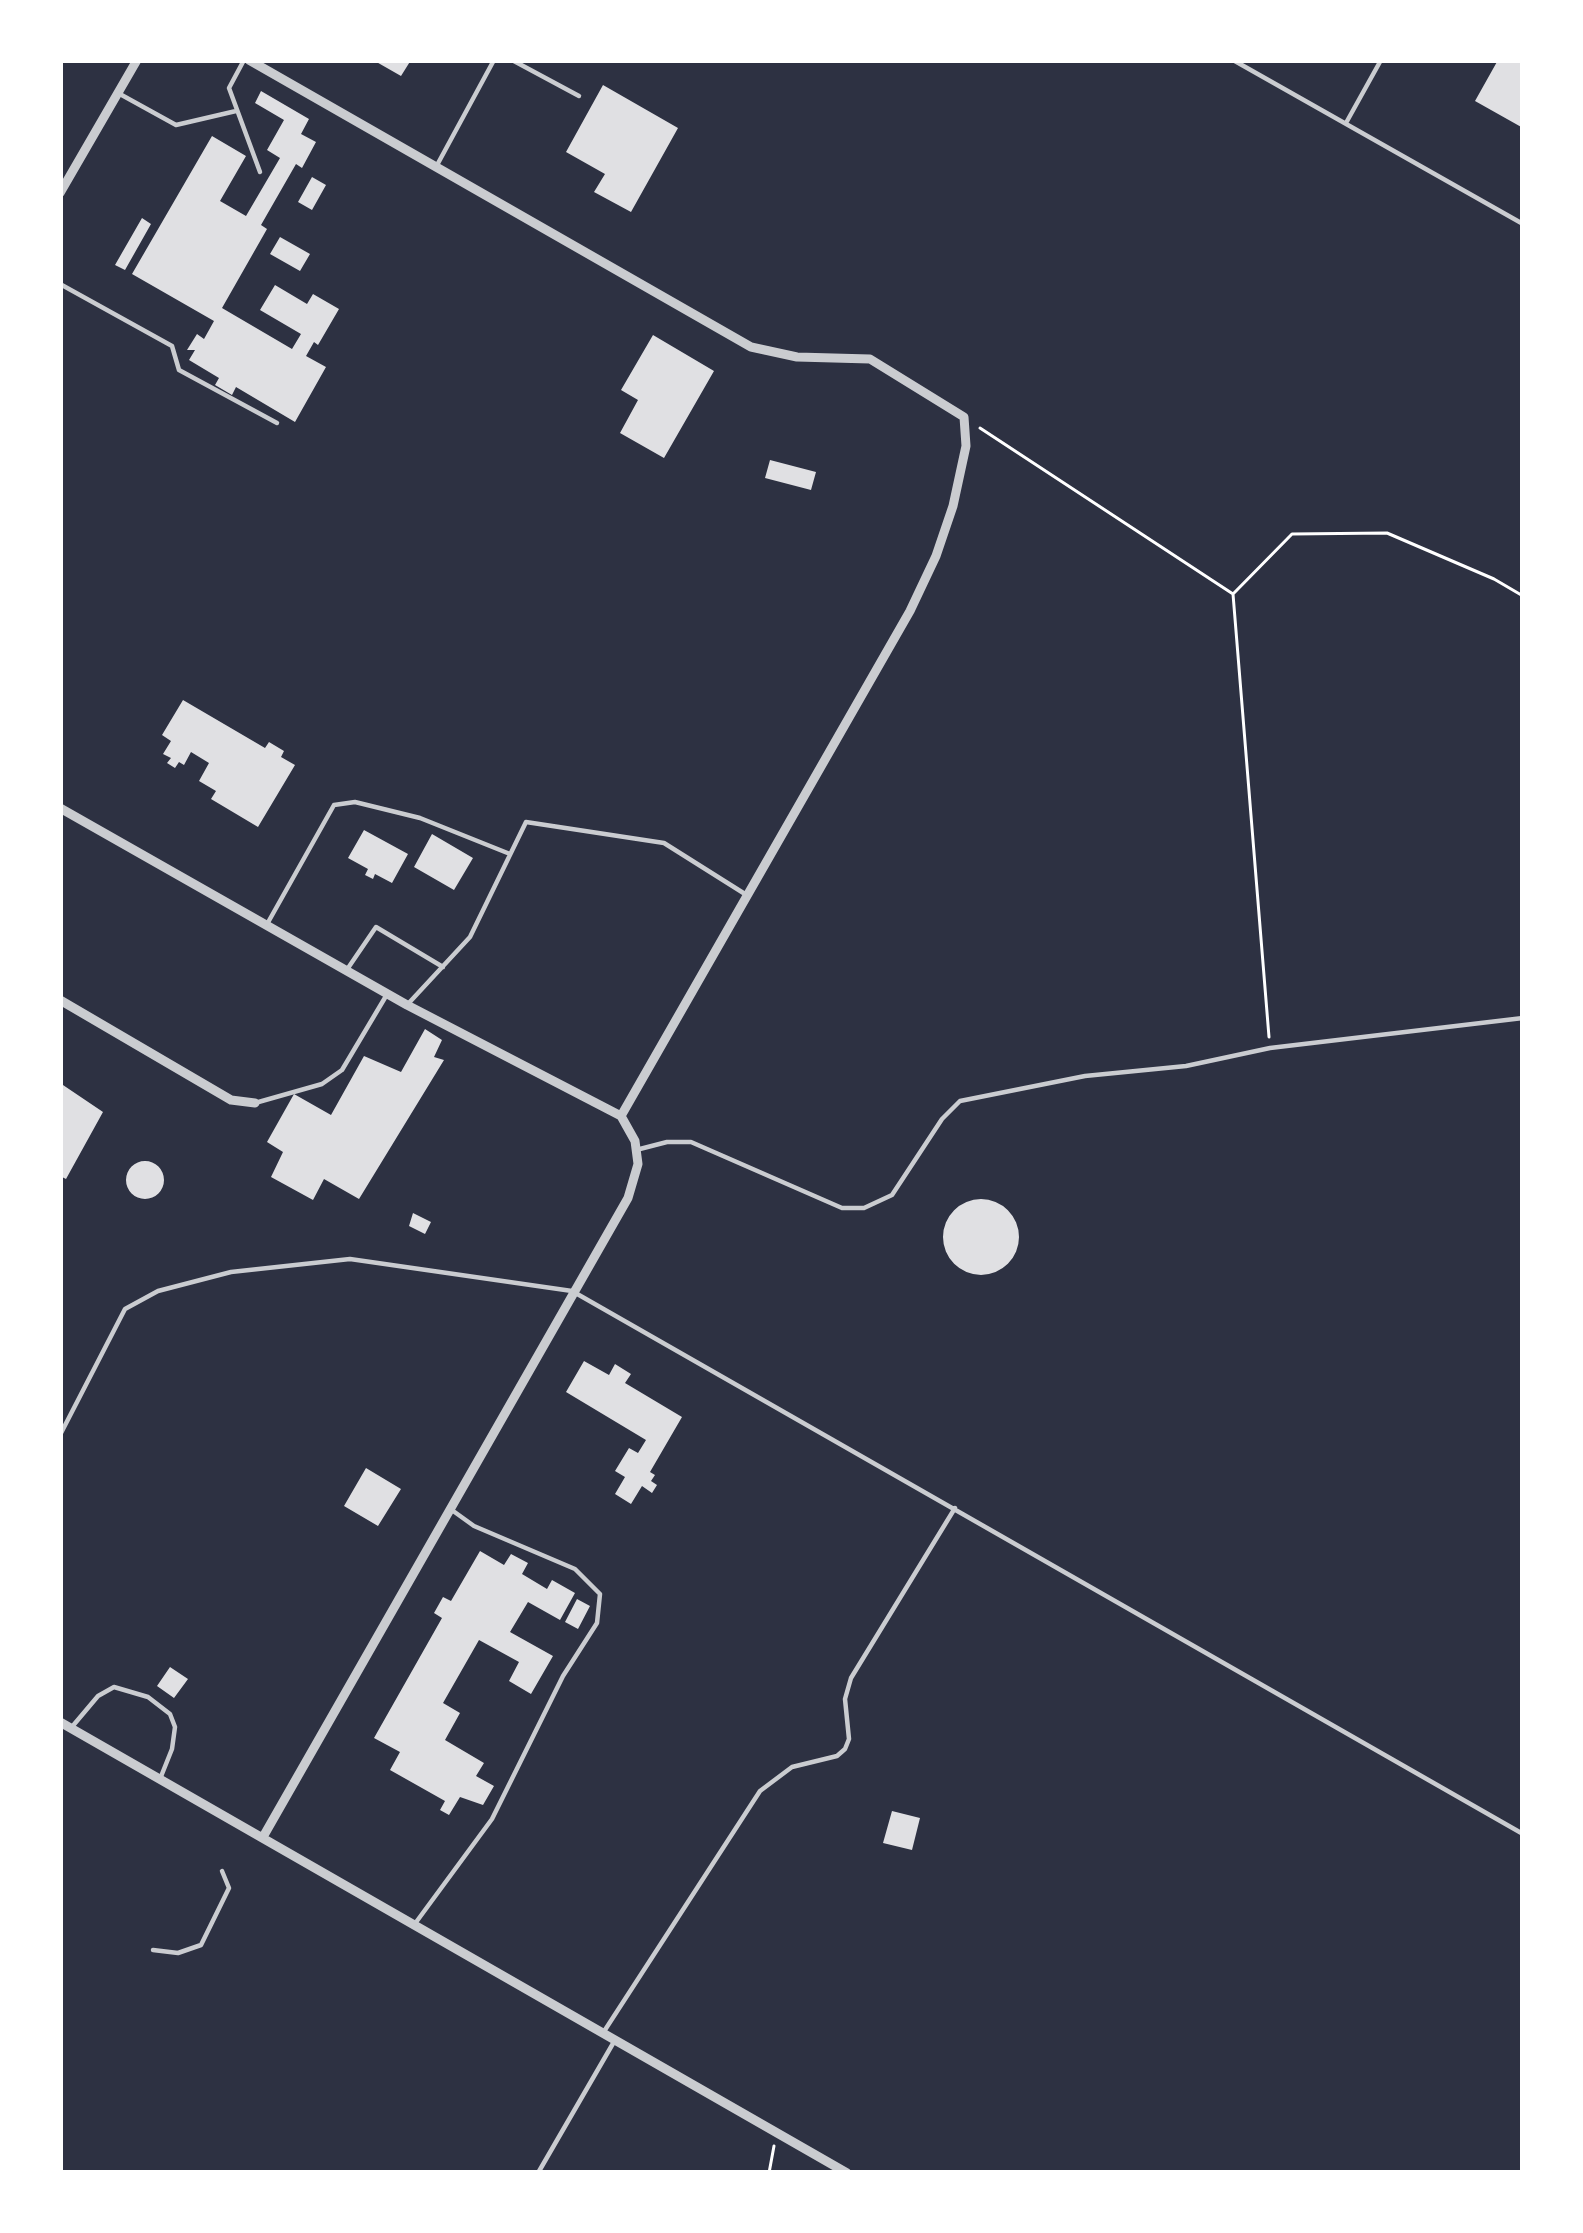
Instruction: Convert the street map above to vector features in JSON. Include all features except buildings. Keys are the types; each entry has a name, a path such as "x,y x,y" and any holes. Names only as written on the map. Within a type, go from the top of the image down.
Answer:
{"street":[{"path":"60,193 137,60"},
{"path":"247,60 751,347 797,357 871,358 965,421 960,480 936,556 910,611 620,1116"},
{"path":"60,808 387,994 620,1116 636,1145 638,1164 628,1198 263,1837"},
{"path":"60,1000 231,1100 255,1103"},
{"path":"60,1722 847,2173"}],"lane":[{"path":"247,60 229,88 260,172"},
{"path":"436,166 494,60"},
{"path":"512,60 579,96"},
{"path":"1233,60 1523,224"},
{"path":"1346,123 1381,60"},
{"path":"118,93 176,125 236,111"},
{"path":"60,284 172,346 179,370 277,423"},
{"path":"266,926 334,806 355,802 419,818 510,854"},
{"path":"407,1005 470,937 526,822 664,843 747,895"},
{"path":"346,971 376,927 443,967"},
{"path":"255,1103 322,1084 342,1070 387,994"},
{"path":"636,1145 691,1142 842,1208 864,1208 892,1195 942,1119 960,1101 1270,1048 1523,1018"},
{"path":"60,1436 125,1310 158,1291 231,1272 350,1259 572,1291 1523,1834"},
{"path":"415,1924 492,1820 563,1676 597,1623 600,1594 575,1569 474,1526 449,1508"},
{"path":"603,2033 760,1790 792,1767 837,1756 845,1749 849,1739 845,1699 851,1678 955,1508"},
{"path":"71,1728 98,1696 114,1687 148,1696 170,1714 175,1726 160,1779"},
{"path":"153,1949 178,1953 201,1945 229,1888 221,1871"},
{"path":"538,2173 615,2040"}],"path":[{"path":"965,421 1233,594"},
{"path":"1270,1048 1233,594 1292,534 1387,533 1523,596"},
{"path":"770,2173 776,2132"}]}
